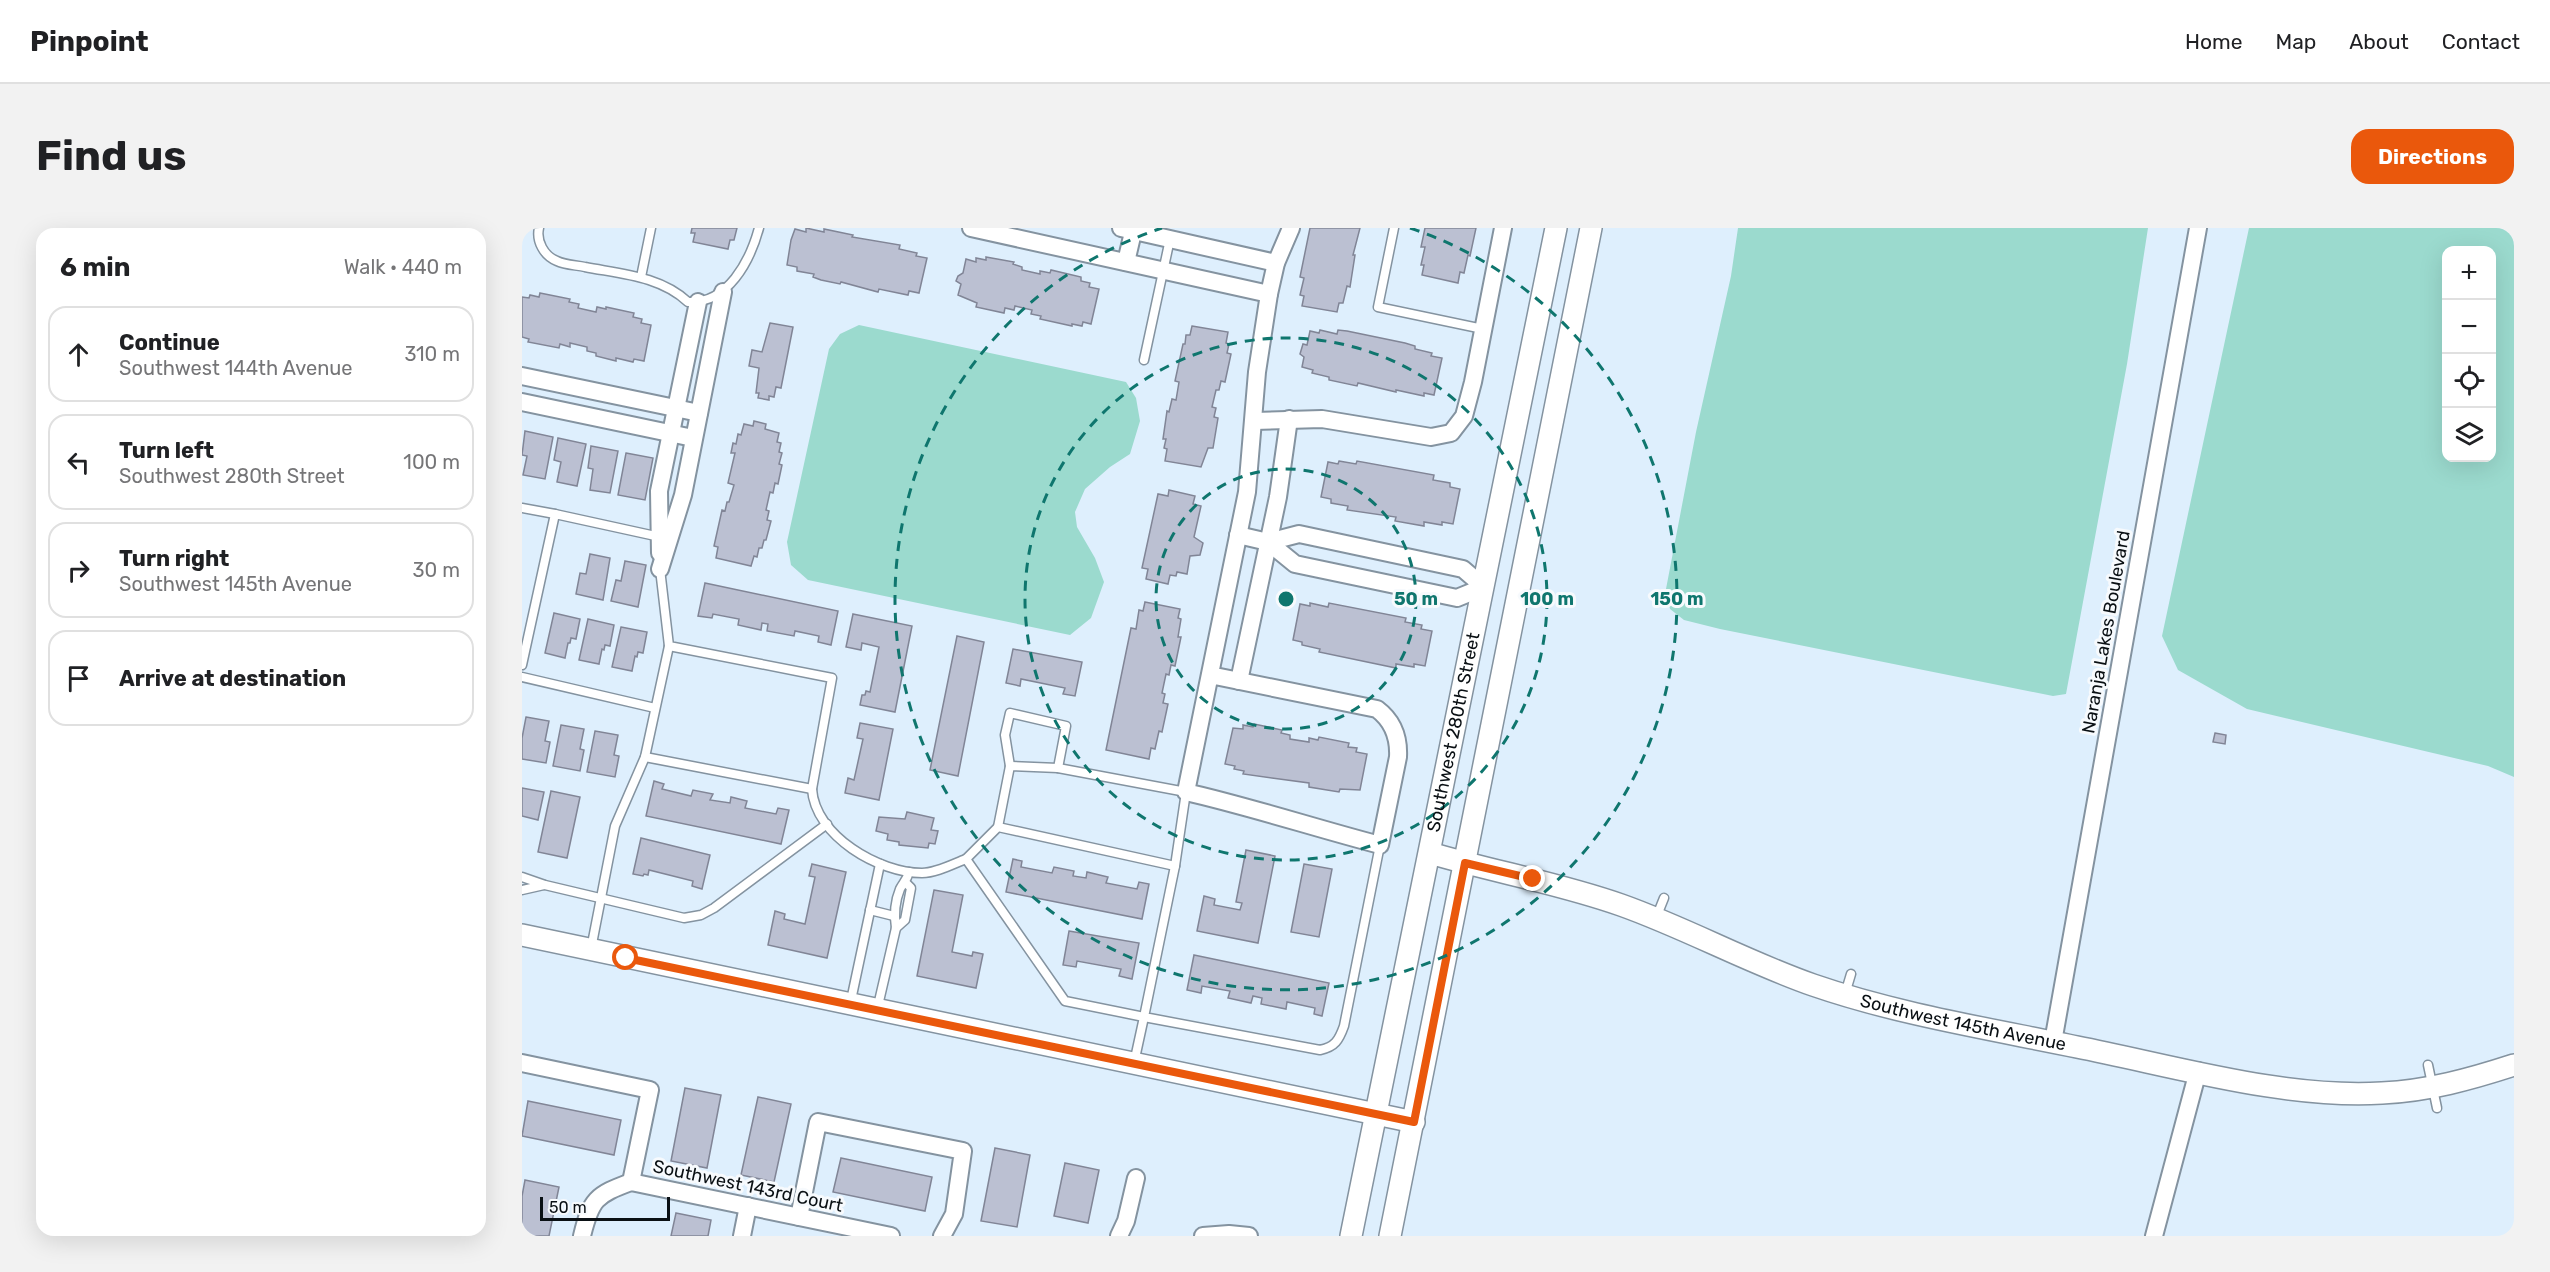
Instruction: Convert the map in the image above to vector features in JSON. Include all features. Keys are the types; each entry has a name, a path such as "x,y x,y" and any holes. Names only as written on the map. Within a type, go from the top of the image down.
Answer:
{"street":[{"path":"971,228 1013,232 1163,271 1269,294"},
{"path":"1210,675 1377,710 1386,716 1398,744 1398,757 1380,845 1276,818 1238,804 1185,792 1247,492 1257,372 1269,294 1276,263 1291,228"},
{"path":"1254,421 1322,419 1431,437 1451,433 1464,416 1503,228"},
{"name":"Southwest 280th Street","path":"1351,1236 1556,228"},
{"name":"Southwest 280th Street","path":"1390,1236 1591,228"},
{"name":"Naranja Lakes Boulevard","path":"2053,1042 2198,228"},
{"path":"1126,262 1129,229 1276,263"},
{"path":"660,569 683,495 723,292"},
{"path":"660,569 659,491 669,433 698,302"},
{"path":"522,376 699,413"},
{"path":"522,402 693,438"},
{"path":"1239,681 1278,497 1289,419"},
{"path":"1268,543 1299,534 1463,569 1484,587 1517,597"},
{"path":"1238,535 1268,543 1295,564 1446,596 1457,598 1484,587"},
{"name":"Southwest 145th Avenue","path":"1430,853 1555,885 1656,919 1774,971 1845,994 1944,1019 2290,1089 2334,1094 2384,1093 2436,1098 2514,1065"},
{"path":"522,935 1414,1122"},
{"path":"522,1063 650,1090 631,1182"},
{"path":"2154,1236 2198,1071"},
{"path":"799,1217 818,1122 963,1151 954,1214 942,1236"},
{"path":"1119,1236 1126,1221 1136,1178"},
{"name":"Southwest 143rd Court","path":"583,1232 589,1208 605,1192 631,1182 891,1236"},
{"path":"742,1236 748,1206"},
{"path":"1203,1236 1249,1236"}],"lane":[{"path":"539,228 537,238 543,250 556,261 641,277 676,290 688,302 698,302 723,292 737,276 754,247 759,228"},
{"path":"641,277 651,228"},
{"path":"1395,228 1378,307 1483,329"},
{"path":"1144,360 1170,239"},
{"path":"522,508 660,537"},
{"path":"522,665 555,514"},
{"path":"591,950 615,826 645,757 669,646 660,569"},
{"path":"669,646 832,678 812,789 813,800 827,824 850,849 869,861 909,872 925,873 966,859 998,827 1010,766 1005,735 1010,713 1066,726 1058,768"},
{"path":"522,677 655,708"},
{"path":"645,757 812,789"},
{"path":"1010,766 1058,768 1185,792 1175,866 1133,1064"},
{"path":"522,878 684,918 701,915 714,908 827,824"},
{"path":"998,827 1175,866"},
{"path":"966,859 1065,1001 1320,1050 1330,1048 1339,1040 1344,1026 1380,845"},
{"path":"850,1005 880,864"},
{"path":"877,1010 896,928 894,916 901,887 906,883 909,872"},
{"path":"896,928 904,920 911,888 906,883"},
{"path":"522,890 545,885"},
{"path":"1656,919 1664,898"},
{"path":"870,910 894,916"},
{"path":"1845,994 1851,974"},
{"path":"2428,1065 2436,1098"}],"shaded area":[{"path":"1738,228 2148,228 2127,364 2066,694 2053,696 1720,629 1684,620 1670,609 1666,589 1696,432 1731,276"},
{"path":"2249,228 2514,228 2514,777 2488,766 2247,709 2178,670 2162,636"},
{"path":"859,325 1126,382 1136,398 1140,421 1130,454 1110,467 1085,489 1075,512 1077,527 1095,558 1104,582 1091,618 1070,635 808,580 791,565 787,542 829,349 840,334"}],"building":[{"path":"692,228 737,228 734,240 730,240 728,249 693,242 695,233 691,233"},
{"path":"806,228 824,232 824,229 853,235 852,237 900,245 899,249 927,258 919,293 909,291 908,295 879,289 878,292 841,282 840,284 821,280 813,277 814,274 797,271 797,267 787,265 791,240 795,229 806,232"},
{"path":"1310,228 1360,228 1353,255 1355,255 1350,287 1347,286 1343,303 1339,303 1337,312 1302,306 1304,296 1300,295 1304,278 1300,277"},
{"path":"1425,228 1476,228 1470,256 1468,255 1464,273 1460,272 1458,283 1422,275 1424,265 1421,265 1425,247 1421,247"},
{"path":"986,257 1014,262 1013,264 1022,267 1022,270 1040,274 1040,271 1050,273 1051,270 1081,277 1081,281 1090,283 1089,287 1099,289 1091,324 1083,322 1082,326 1072,324 1072,326 1040,319 1041,316 1031,314 1032,310 1015,306 1014,310 1005,308 1004,313 976,307 977,303 958,295 961,284 956,281 963,273 966,259 976,262 976,258 986,260"},
{"path":"540,293 570,299 569,302 579,304 578,308 596,312 597,307 606,309 606,307 634,313 633,317 642,319 641,323 651,325 644,361 634,359 633,362 616,358 616,361 596,356 596,353 587,351 587,347 570,343 570,347 560,344 559,348 528,342 529,339 522,337 522,297 529,298 530,295 539,297"},
{"path":"770,323 793,327 781,388 776,387 774,397 769,396 769,400 758,398 759,393 756,393 759,368 749,366 752,350 762,352"},
{"path":"1192,326 1228,332 1227,353 1231,354 1225,382 1221,381 1219,390 1216,390 1212,407 1216,408 1214,417 1218,418 1213,448 1208,448 1201,467 1165,461 1167,449 1164,448 1166,439 1163,439 1167,411 1169,412 1172,399 1176,400 1179,382 1175,381 1183,344 1185,344 1186,335 1190,335"},
{"path":"1320,330 1337,334 1338,330 1347,331 1405,343 1415,346 1415,349 1432,353 1431,356 1442,358 1434,395 1424,393 1424,396 1396,390 1396,392 1358,383 1357,386 1329,380 1329,377 1312,373 1313,370 1302,367 1304,357 1300,354 1303,344 1307,345 1310,331 1319,333"},
{"path":"754,421 766,424 765,429 779,433 777,442 781,443 779,452 782,453 779,464 782,465 778,484 775,483 773,493 770,492 766,510 769,511 767,520 771,521 766,540 762,548 759,548 757,557 754,556 751,566 716,558 718,547 714,546 722,510 725,511 734,485 728,483 735,453 731,453 733,443 736,444 738,434 741,435 744,424 753,426"},
{"path":"525,431 553,437 545,479 523,475 527,456 522,455"},
{"path":"558,438 586,444 577,486 557,482 561,462 554,460"},
{"path":"591,446 618,451 610,493 590,490 593,469 588,468"},
{"path":"626,453 653,458 645,500 618,495"},
{"path":"1339,461 1356,464 1357,461 1434,475 1433,480 1450,483 1450,487 1460,489 1453,524 1424,522 1424,526 1395,521 1396,517 1347,510 1348,506 1331,503 1331,499 1321,497 1328,462 1338,464"},
{"path":"1169,490 1195,496 1193,504 1201,506 1194,537 1203,543 1200,555 1190,556 1187,574 1177,572 1176,576 1170,575 1168,584 1146,579 1148,569 1142,568 1158,494 1168,496"},
{"path":"590,554 610,558 603,600 576,594 580,573 586,574"},
{"path":"625,561 646,565 638,607 611,601 616,580 621,581"},
{"path":"705,583 838,611 831,645 818,642 819,636 795,631 794,636 767,631 768,624 762,623 761,630 738,625 739,619 713,614 712,618 698,616"},
{"path":"1145,602 1180,609 1178,618 1181,619 1178,637 1181,637 1175,666 1171,665 1169,675 1166,674 1162,693 1165,694 1163,703 1168,704 1162,732 1159,731 1155,749 1151,748 1149,759 1106,750 1131,628 1136,629 1139,610 1143,611"},
{"path":"1310,603 1328,607 1329,603 1406,618 1405,622 1422,625 1421,629 1432,631 1425,666 1396,664 1396,668 1319,652 1320,649 1302,645 1302,642 1293,640 1300,604 1310,606"},
{"path":"554,613 580,619 576,639 571,638 568,643 565,658 545,653"},
{"path":"853,614 912,626 895,712 860,705 862,695 865,695 866,691 870,692 879,647 862,643 861,650 846,647"},
{"path":"588,619 614,625 610,646 605,645 604,650 602,649 599,664 579,660"},
{"path":"621,627 647,632 643,653 638,652 637,657 635,656 632,671 612,667"},
{"path":"957,636 984,642 958,776 930,770"},
{"path":"1013,649 1082,662 1075,696 1063,694 1065,688 1021,679 1020,686 1006,683"},
{"path":"526,717 549,721 545,741 550,742 546,763 522,759 522,738"},
{"path":"860,723 893,729 879,800 845,793 848,778 854,780 863,739 857,738"},
{"path":"1254,724 1282,730 1281,733 1290,735 1290,739 1309,742 1309,738 1318,740 1319,737 1349,743 1348,747 1357,748 1356,752 1367,754 1360,790 1340,789 1339,792 1309,787 1309,783 1243,774 1244,771 1234,769 1235,766 1225,764 1233,728 1243,729 1243,725 1253,727"},
{"path":"561,725 584,729 580,749 584,750 580,771 553,766"},
{"path":"595,731 618,735 614,755 619,756 615,777 587,772"},
{"path":"2215,733 2226,735 2225,744 2213,742"},
{"path":"654,781 664,784 662,789 691,796 693,790 713,794 710,800 730,803 731,797 747,801 745,808 776,814 778,808 789,810 781,844 646,816"},
{"path":"522,788 544,792 538,820 522,816"},
{"path":"551,791 580,797 567,858 538,852"},
{"path":"907,812 934,818 931,830 938,831 935,844 929,843 928,848 899,845 899,842 887,840 888,834 876,831 879,817 905,819"},
{"path":"641,838 710,855 702,889 692,886 693,881 649,870 648,875 633,874"},
{"path":"1246,850 1275,856 1258,943 1197,931 1204,896 1215,899 1214,905 1240,910 1242,903 1236,902"},
{"path":"1013,859 1022,861 1021,867 1052,873 1054,867 1074,871 1073,876 1086,878 1087,872 1108,877 1106,883 1137,889 1139,882 1149,884 1142,919 1006,892"},
{"path":"812,864 846,872 827,958 768,945 775,911 785,914 784,919 805,924 815,877 809,876"},
{"path":"1304,864 1332,869 1319,937 1291,932"},
{"path":"934,890 963,895 952,952 972,956 973,952 983,954 976,988 917,976"},
{"path":"1069,931 1139,943 1132,979 1119,976 1121,969 1077,961 1076,967 1063,965"},
{"path":"1194,955 1329,983 1322,1016 1314,1014 1315,1008 1287,1002 1286,1009 1261,1004 1262,998 1253,996 1251,1003 1228,998 1230,991 1202,986 1201,993 1187,990"},
{"path":"685,1088 721,1095 707,1168 671,1161"},
{"path":"758,1097 791,1104 774,1182 741,1175"},
{"path":"528,1101 621,1120 614,1155 522,1136"},
{"path":"995,1148 1030,1155 1017,1227 981,1221"},
{"path":"841,1158 932,1177 925,1211 833,1192"},
{"path":"1065,1163 1099,1170 1088,1223 1054,1216"},
{"path":"525,1180 559,1187 549,1236 522,1236 522,1196"},
{"path":"676,1213 711,1220 708,1236 671,1236"}],"route":[{"path":"626,958 1414,1122 1465,863 1533,879"}]}
